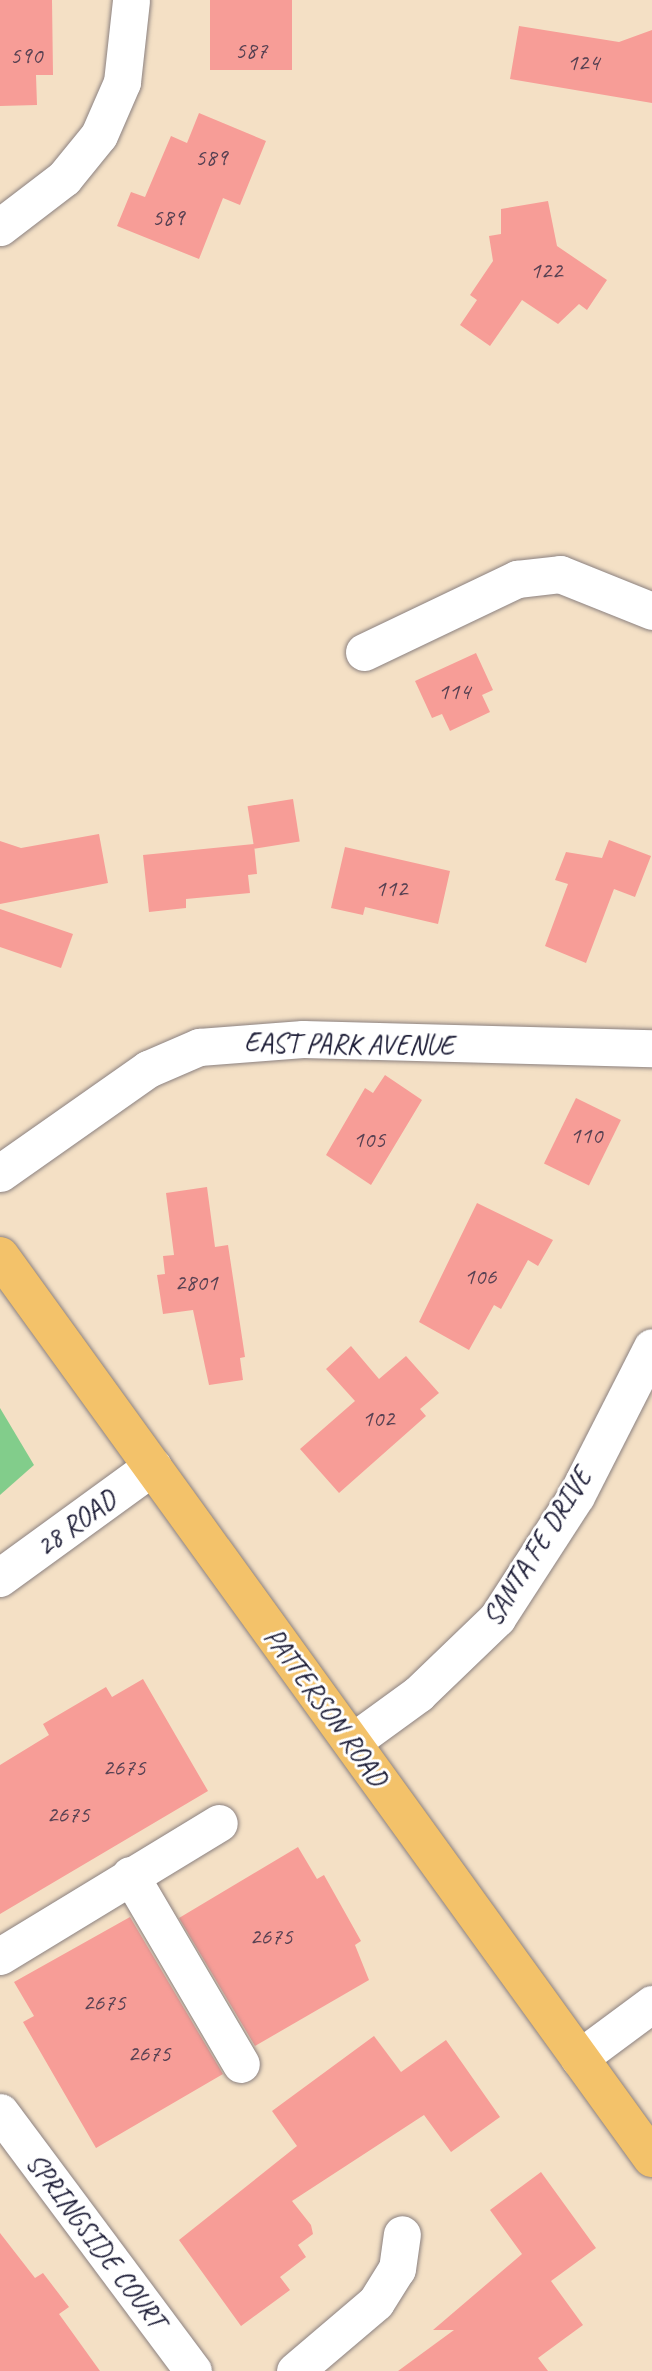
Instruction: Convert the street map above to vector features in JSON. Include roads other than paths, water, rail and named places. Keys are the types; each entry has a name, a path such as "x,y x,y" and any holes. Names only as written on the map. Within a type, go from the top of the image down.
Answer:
{"main road":[{"name":"PATTERSON ROAD","path":"0,1256 652,2158"}],"street":[{"path":"0,226 64,178 99,135 122,82 131,0"},
{"path":"364,652 517,579 560,574 605,587 652,611"},
{"name":"EAST PARK AVENUE","path":"0,1173 148,1069 199,1047 303,1039 652,1048"},
{"name":"SANTA FE DRIVE","path":"352,1742 418,1694 497,1618 576,1496 652,1347"},
{"name":"28 ROAD","path":"0,1578 153,1467"},
{"path":"0,1956 219,1823"},
{"path":"130,1875 241,2064"},
{"path":"579,2057 652,2004"},
{"name":"SPRINGSIDE COURT","path":"0,2112 193,2371"},
{"path":"295,2371 376,2302 397,2269 402,2234"}]}
